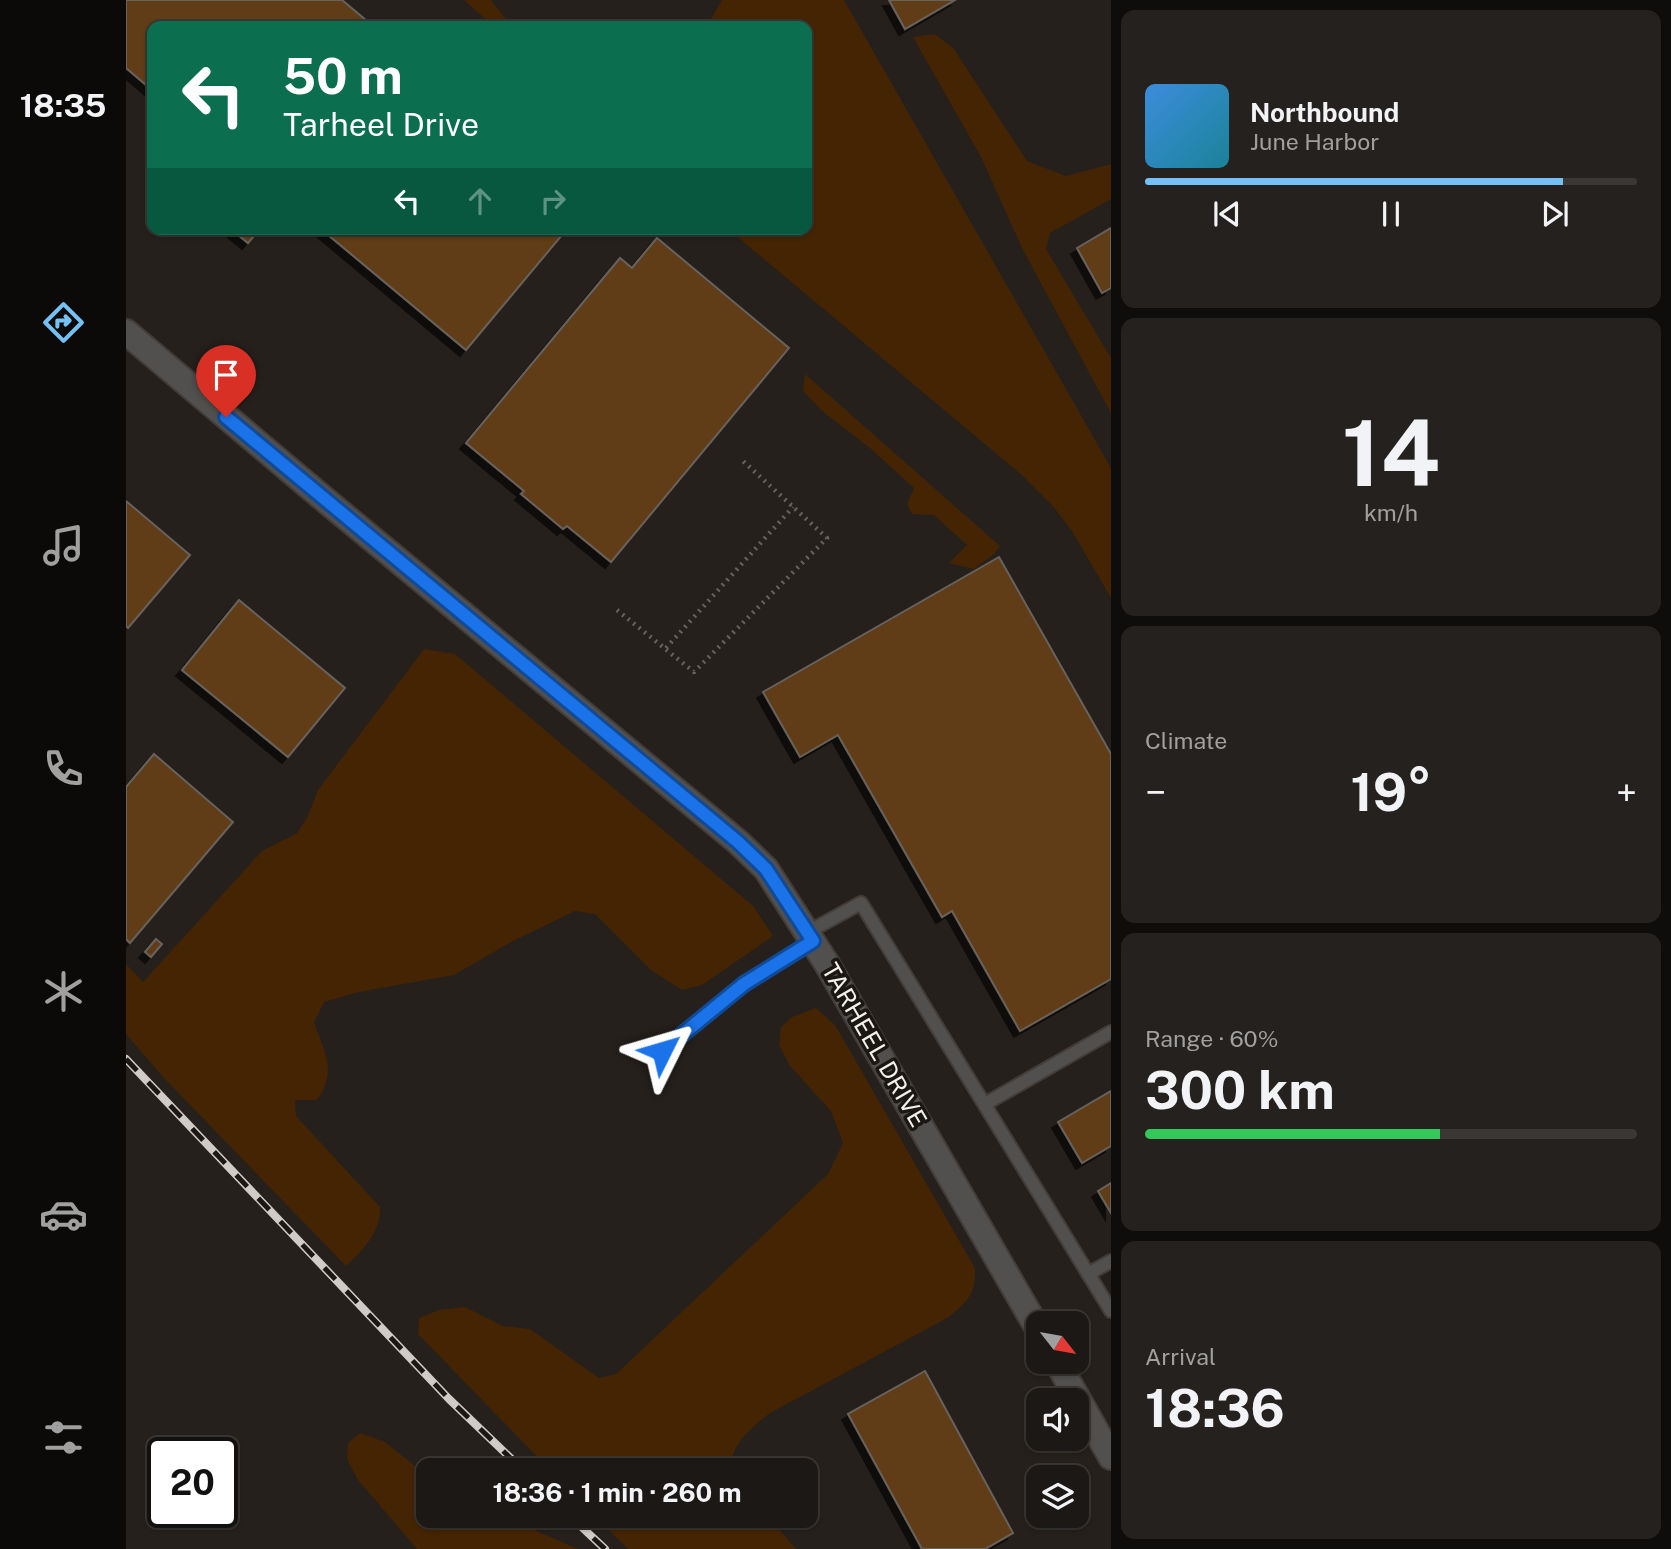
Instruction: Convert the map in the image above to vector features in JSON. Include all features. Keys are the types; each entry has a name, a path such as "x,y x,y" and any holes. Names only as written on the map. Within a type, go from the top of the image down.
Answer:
{"street":[{"name":"TARHEEL DRIVE","path":"126,332 738,842 766,869 811,937 1028,1311"},
{"path":"1064,1374 1111,1457"}],"lane":[{"path":"662,1051 744,984 861,903 1111,1311"},
{"path":"985,1104 1111,1032"},
{"path":"1088,1274 1111,1261"}],"path":[{"path":"617,610 694,673 827,538 743,461"},
{"path":"666,648 793,507"}],"shaded area":[{"path":"464,0 491,0 509,21 487,21"},
{"path":"722,0 844,0 1111,468 1111,598 1072,531 1052,505 1023,476 735,235 812,235 812,21 710,21"},
{"path":"935,34 954,49 1027,161 1066,176 1111,164 1111,199 1050,233 1046,249 1111,358 1111,413 1023,250 981,157 913,37"},
{"path":"805,374 1000,546 994,554 974,569 949,563 967,545 934,515 912,514 907,504 914,488 870,448 822,411 803,391"},
{"path":"424,649 455,654 753,906 773,936 702,985 682,990 651,970 595,914 575,911 513,941 454,975 359,992 324,1002 314,1022 325,1052 327,1080 317,1100 295,1100 296,1116 380,1207 380,1216 374,1232 346,1266 164,1078 126,1034 126,964 143,982 262,851 297,833 307,818 318,790"},
{"path":"816,1008 835,1025 975,1268 970,1296 949,1317 770,1413 738,1444 732,1458 538,1458 418,1334 419,1318 439,1310 465,1307 503,1326 530,1329 599,1378 616,1374 828,1174 843,1143 831,1111 790,1066 779,1045 781,1027 792,1017"},
{"path":"360,1433 385,1442 416,1467 416,1528 530,1528 578,1549 417,1549 358,1480 347,1459 348,1443"},
{"path":"607,1528 778,1528 796,1549 628,1549"}],"building":[{"path":"126,0 342,0 367,21 147,21 147,86 126,68"},
{"path":"889,0 955,0 905,29"},
{"path":"1111,228 1111,288 1102,293 1077,248"},
{"path":"238,235 255,235 248,243"},
{"path":"328,235 562,235 466,350"},
{"path":"657,238 789,348 611,562 567,526 563,529 521,494 524,491 466,443 620,258 632,268"},
{"path":"126,501 190,555 128,628 126,626"},
{"path":"999,557 1111,754 1111,979 1020,1031 952,911 942,917 838,735 800,757 763,692"},
{"path":"239,600 345,688 288,757 182,670"},
{"path":"154,754 233,822 130,943 126,939 126,787"},
{"path":"156,939 162,944 151,957 145,952"},
{"path":"1111,1091 1111,1146 1082,1163 1058,1122"},
{"path":"1111,1183 1111,1213 1098,1191"},
{"path":"925,1371 1013,1533 985,1549 922,1549 848,1414"}],"railway":[{"path":"126,1059 449,1399 510,1458"},
{"path":"583,1528 605,1549"}],"route":[{"path":"226,417 738,842 766,869 813,941 744,984 662,1051"}]}
